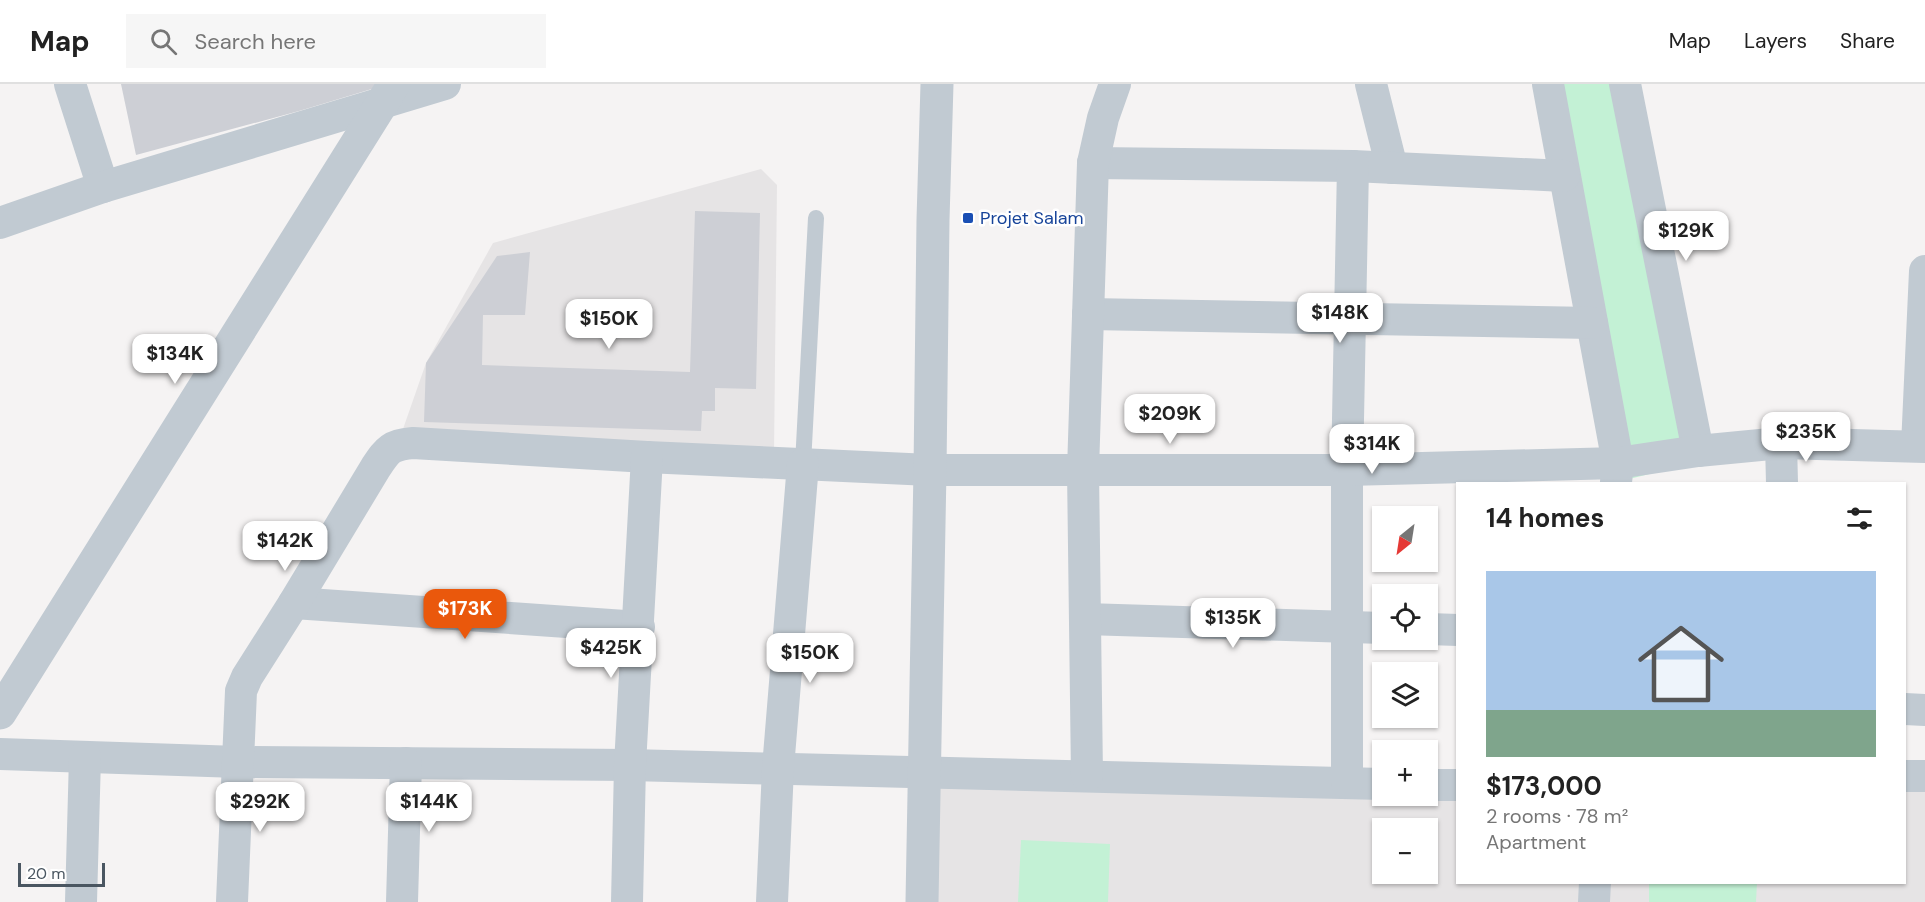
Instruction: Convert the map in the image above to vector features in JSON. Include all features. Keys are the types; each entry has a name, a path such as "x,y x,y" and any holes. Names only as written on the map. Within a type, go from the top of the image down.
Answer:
{"street":[{"path":"70,84 103,187"},
{"path":"0,223 388,94 445,84"},
{"path":"922,902 937,84"},
{"path":"1087,776 1083,470 1093,163 1102,118 1115,84"},
{"path":"1371,84 1392,168"},
{"path":"1548,84 1617,473"},
{"path":"1625,84 1698,451"},
{"path":"0,713 388,94"},
{"path":"1093,163 1353,166 1564,176"},
{"path":"1347,783 1347,470 1353,166"},
{"path":"232,902 242,691 247,677 385,453 398,444 930,470 1347,470 1617,473 1698,451 1781,443 1921,447 1925,271"},
{"path":"1088,314 1592,323"},
{"path":"1781,443 1782,482"},
{"path":"627,902 630,765 647,457"},
{"path":"772,902 778,768 802,464"},
{"path":"294,603 639,627"},
{"path":"1085,619 1372,628"},
{"path":"1438,629 1456,630"},
{"path":"1906,710 1925,710"},
{"path":"0,754 238,762 630,765 1372,784"},
{"path":"81,902 85,756"},
{"path":"402,902 406,763"},
{"path":"1906,776 1925,776"},
{"path":"1438,785 1456,785"},
{"path":"1594,902 1595,884"}],"lane":[{"path":"802,464 816,218"}],"shaded area":[{"path":"761,169 777,185 774,454 403,429 426,363 493,243"},
{"path":"1906,782 1925,782 1925,902 916,902 920,784 1372,795 1372,806 1438,806 1438,794 1456,794 1456,884 1906,884"}],"green space":[{"path":"1540,84 1611,84 1699,462 1629,479"},
{"path":"1021,840 1110,844 1108,902 1018,902"},
{"path":"1649,884 1757,884 1756,902 1649,902"}],"building":[{"path":"121,84 378,84 375,88 299,111 136,155"},
{"path":"695,211 760,213 756,389 715,388 715,411 702,411 701,431 424,422 426,363 497,256 530,252 525,315 483,315 482,365 690,372"}],"place":[{"name":"Projet Salam","path":"968,218"}]}
